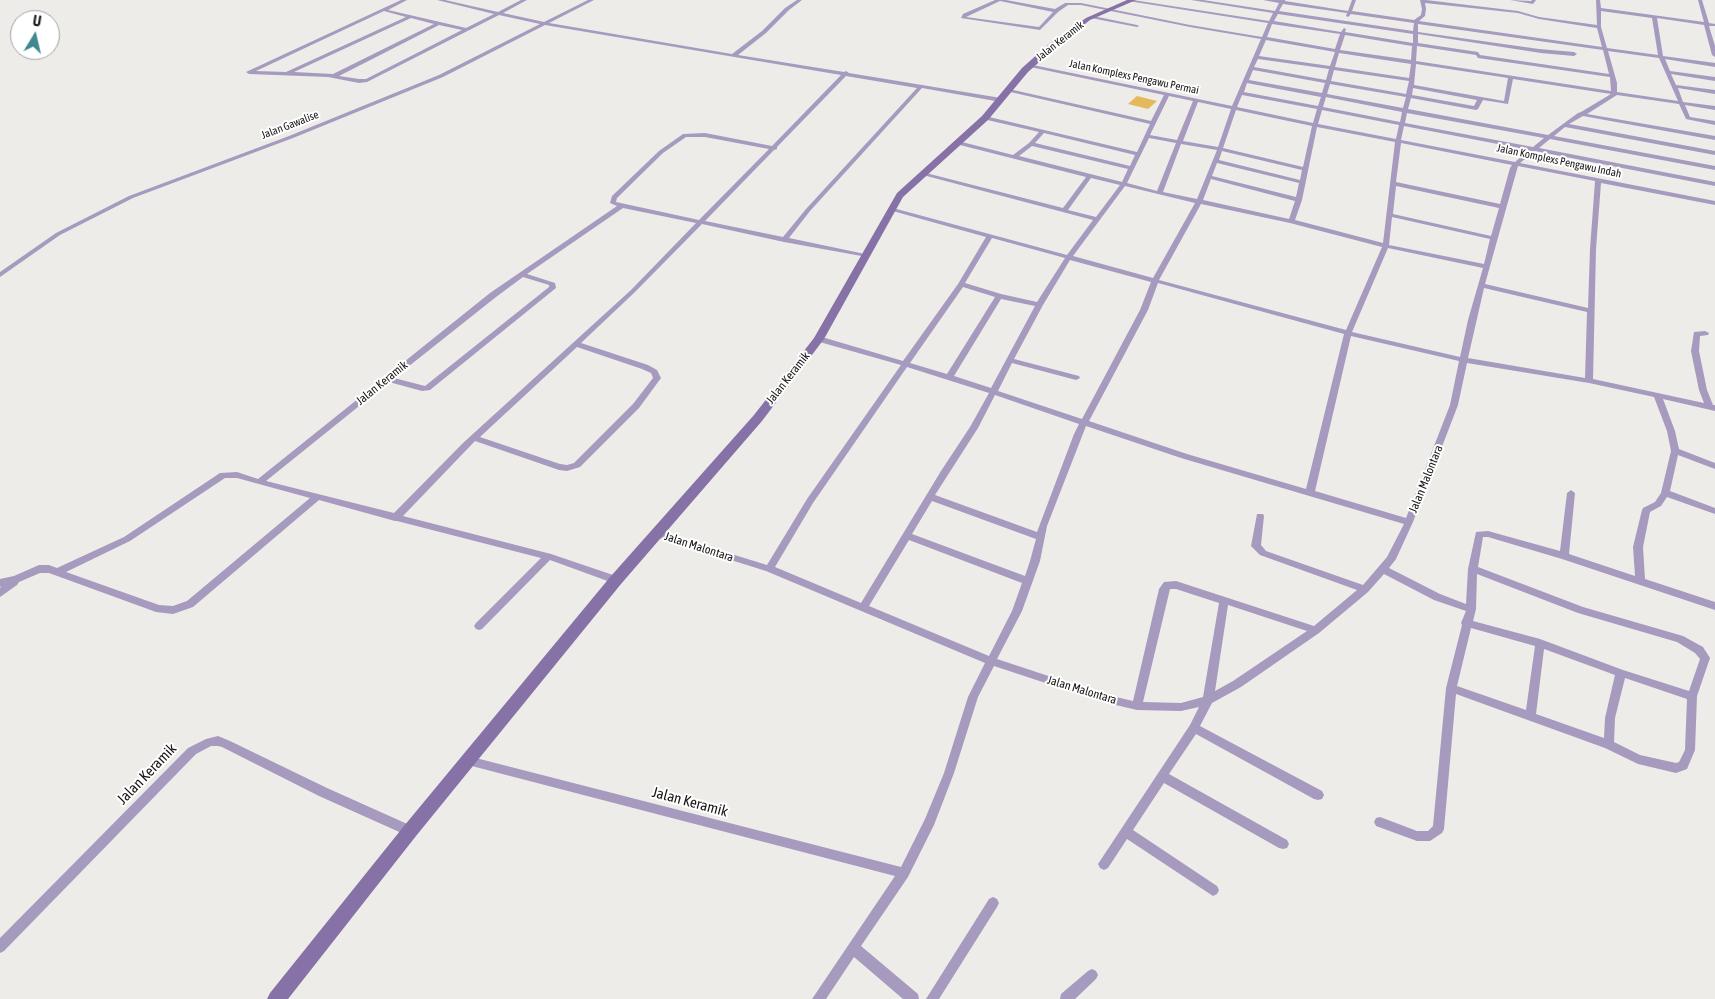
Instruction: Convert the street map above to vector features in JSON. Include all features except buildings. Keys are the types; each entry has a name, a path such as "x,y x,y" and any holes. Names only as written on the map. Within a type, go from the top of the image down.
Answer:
{"street":[{"path":"405,0 249,71 367,80 526,0"},
{"path":"439,0 545,24 921,86 1005,95 1152,124"},
{"name":"Jalan Gawalise","path":"0,275 58,234 130,197 291,137 441,76 592,0"},
{"path":"734,55 764,32 787,9 800,0"},
{"path":"1056,11 999,0 965,14 963,18 1040,29 1056,11 1067,4 1338,51 1715,108"},
{"path":"1193,0 1414,33 1574,54"},
{"path":"1264,0 1283,1 1349,13 1416,21 1715,65"},
{"path":"1291,221 1299,200 1316,125 1354,0"},
{"path":"1310,492 1348,333 1386,246 1398,141 1411,83 1416,21 1423,16 1422,0 1478,7 1599,27"},
{"path":"1477,0 1478,7"},
{"path":"1512,0 1533,3 1534,0"},
{"path":"1700,0 1712,38 1715,55"},
{"path":"1131,1 1612,76"},
{"name":"Jalan Keramik","path":"276,999 410,831 616,580 758,418 819,339 891,209 907,188 985,118 1030,65 1078,25 1092,17 1131,1"},
{"path":"818,999 904,873 930,820 949,773 973,697 1017,611 1028,581 1048,512 1083,422 1144,310 1155,281 1199,202 1234,108 1271,22 1283,1"},
{"path":"1615,92 1599,27 1599,4 1654,16 1715,24"},
{"path":"384,10 467,30"},
{"path":"283,75 411,16"},
{"path":"1654,16 1661,57 1680,102 1689,118 1715,123"},
{"path":"1092,17 1136,26"},
{"path":"334,76 439,23"},
{"path":"1479,30 1479,72"},
{"path":"1541,39 1545,82"},
{"path":"1257,57 1411,83 1506,103 1511,78"},
{"name":"Jalan Komplexs Pengawu Permai","path":"1030,65 1398,141"},
{"path":"1252,68 1476,108"},
{"path":"1667,72 1715,79"},
{"path":"395,518 474,438 633,291 775,148 846,73"},
{"path":"1246,81 1406,110"},
{"path":"784,240 808,210 921,86"},
{"path":"1673,86 1715,92"},
{"name":"Jalan Malontara","path":"658,534 769,569 991,661 1103,698 1137,706 1181,707 1208,700 1237,684 1316,630 1365,589 1391,559 1409,522 1446,428 1510,174 1517,163 1548,136 1580,114 1611,97 1615,92"},
{"path":"1241,93 1403,124"},
{"path":"864,607 974,428 1039,305 1068,258 1124,184 1167,94"},
{"path":"1474,123 1476,108 1481,98"},
{"path":"1159,192 1196,100"},
{"name":"Jalan Komplexs Pengawu Indah","path":"1406,110 1715,168"},
{"path":"1580,114 1715,138"},
{"path":"985,118 1139,154"},
{"name":"Jalan Komplexs Pengawu Indah","path":"1403,124 1715,184"},
{"path":"1564,125 1715,153"},
{"path":"1014,157 1031,144 1042,132"},
{"path":"775,148 705,135 685,135 674,141 614,197 612,202 622,206 700,223 865,256"},
{"path":"1147,136 1220,149 1306,168"},
{"name":"Jalan Komplexs Pengawu Indah","path":"1398,141 1715,203"},
{"path":"958,143 1199,202 1291,221 1386,246 1486,267"},
{"path":"1031,144 1132,168"},
{"path":"1215,161 1302,182"},
{"path":"922,174 1098,219"},
{"path":"1064,211 1090,175"},
{"path":"1209,178 1299,200"},
{"path":"1589,381 1598,180"},
{"path":"1393,183 1503,206"},
{"name":"Jalan Keramik","path":"259,482 493,295 622,206"},
{"path":"891,209 1348,333 1464,360 1589,381 1713,408"},
{"path":"1390,215 1493,238"},
{"path":"769,569 810,501 961,284 990,236"},
{"path":"387,379 422,389 427,388 552,288 552,282 522,274"},
{"path":"961,284 999,296 1039,305"},
{"path":"1481,285 1591,311"},
{"path":"949,377 999,296"},
{"path":"1705,333 1697,334 1695,351 1703,390 1713,408"},
{"path":"819,339 949,377 1265,480 1409,522"},
{"path":"474,438 559,467 567,468 576,465 636,406 657,378 654,372 644,367 576,344"},
{"path":"1009,360 1076,378"},
{"path":"1640,580 1638,547 1646,510 1658,504 1665,493 1674,450 1671,431 1658,397"},
{"path":"1674,450 1715,466"},
{"path":"57,572 127,539 223,475 237,475 316,498 548,556 616,580"},
{"path":"1564,556 1571,492"},
{"path":"1665,493 1715,511"},
{"path":"930,497 1041,537"},
{"path":"0,584 16,580 39,569 57,572 159,609 173,610 182,607 202,594 316,498"},
{"path":"1260,516 1256,546 1263,553 1365,589"},
{"path":"1380,822 1417,836 1430,836 1438,829 1451,688 1471,609 1472,569 1477,537 1481,534 1564,556 1715,606"},
{"path":"907,536 1028,581"},
{"path":"479,626 548,556"},
{"path":"1383,569 1437,597 1471,609"},
{"path":"1451,688 1609,745 1638,759 1655,764 1676,768 1683,766 1690,750 1692,696 1705,658 1699,650 1691,644 1581,610 1472,569"},
{"path":"0,593 16,580"},
{"path":"1137,706 1164,589 1167,585 1176,585 1316,630"},
{"path":"1104,864 1194,728 1208,700 1224,601"},
{"path":"1466,623 1540,643 1621,673 1692,696"},
{"path":"1530,716 1540,643"},
{"path":"1609,745 1610,718 1621,673"},
{"path":"1194,728 1318,795"},
{"name":"Jalan Keramik","path":"0,948 187,756 202,745 210,742 226,744 331,796 410,831"},
{"name":"Jalan Keramik","path":"468,761 904,873"},
{"path":"1162,776 1283,844"},
{"path":"1126,832 1213,890"},
{"path":"932,999 993,904"},
{"path":"854,948 913,999"},
{"path":"1066,999 1092,975"}]}
